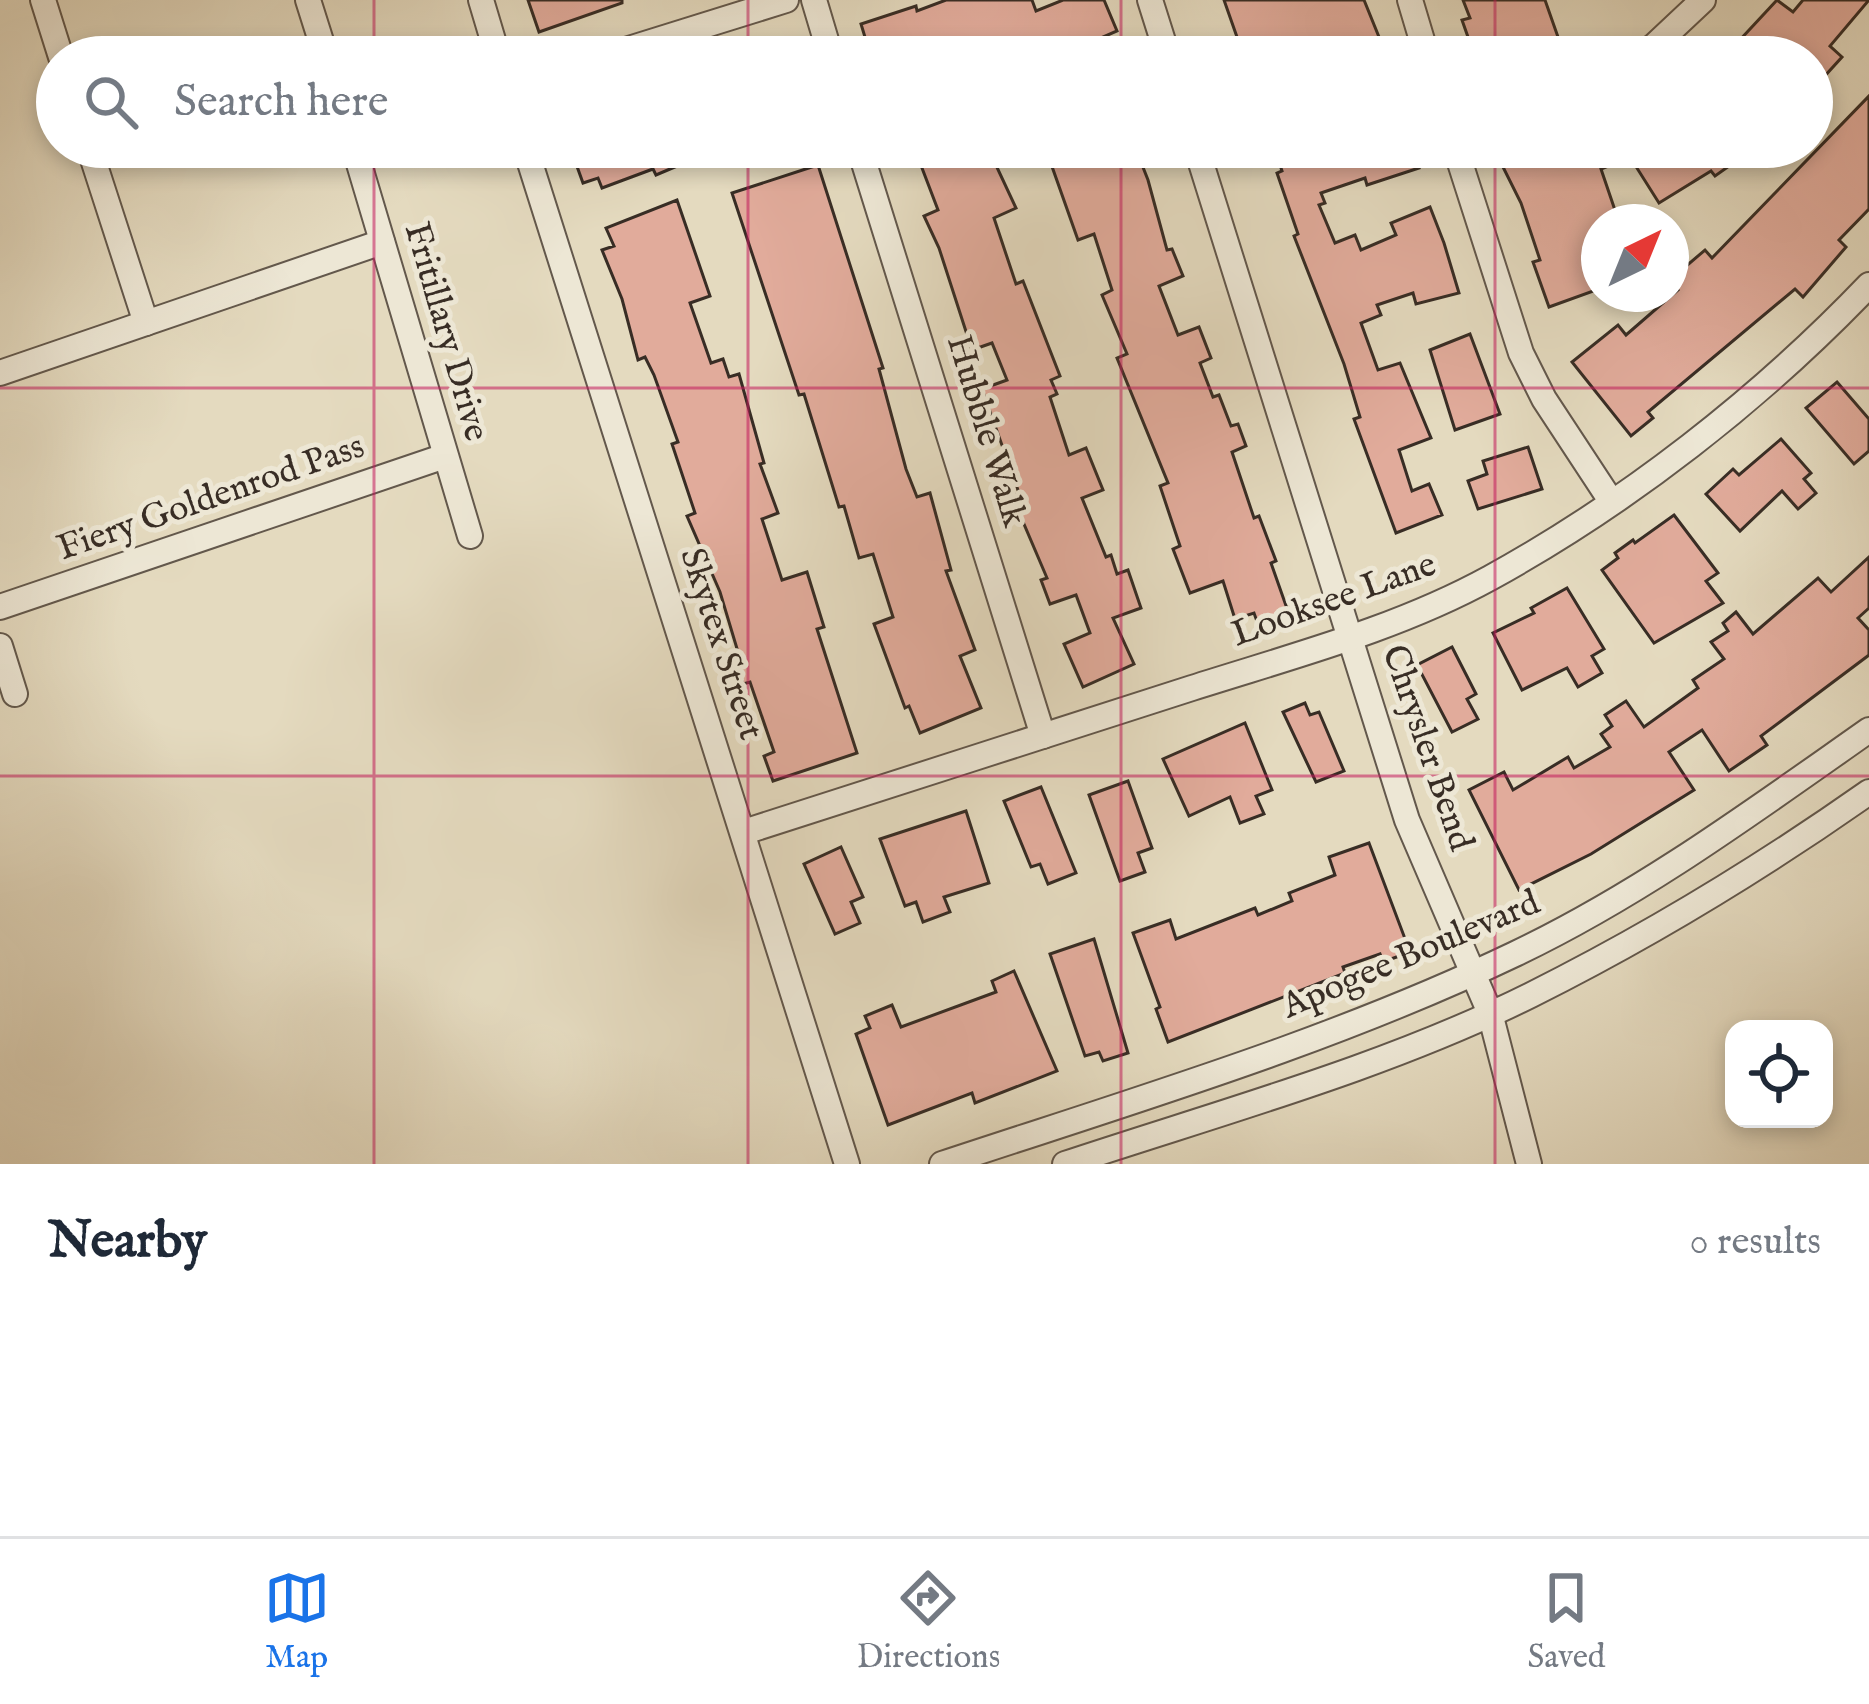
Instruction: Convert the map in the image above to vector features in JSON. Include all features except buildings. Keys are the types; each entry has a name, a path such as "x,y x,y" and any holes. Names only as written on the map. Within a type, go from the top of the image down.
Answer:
{"street":[{"path":"43,0 54,36"},
{"path":"308,0 319,36"},
{"path":"482,0 492,36"},
{"path":"670,36 786,0"},
{"path":"814,0 825,36"},
{"path":"1150,0 1161,36"},
{"path":"1409,0 1420,36"},
{"path":"1666,36 1703,0"},
{"path":"96,168 146,323"},
{"name":"Fritillary Drive","path":"360,168 470,536"},
{"name":"Skytex Street","path":"532,168 847,1164"},
{"name":"Hubble Walk","path":"867,168 1043,736"},
{"name":"Chrysler Bend","path":"1203,168 1407,820 1490,1013 1529,1164"},
{"path":"1461,168 1521,353 1544,399 1611,501"},
{"path":"0,373 382,242"},
{"name":"Looksee Lane","path":"744,832 1351,636 1490,578 1611,501 1730,412 1869,285"},
{"name":"Fiery Goldenrod Pass","path":"0,607 445,456"},
{"path":"0,646 15,694"},
{"name":"Apogee Boulevard","path":"942,1164 1354,1025 1546,938 1675,864 1869,730"},
{"path":"1065,1164 1338,1074 1490,1013 1676,919 1779,856 1869,792"}]}
